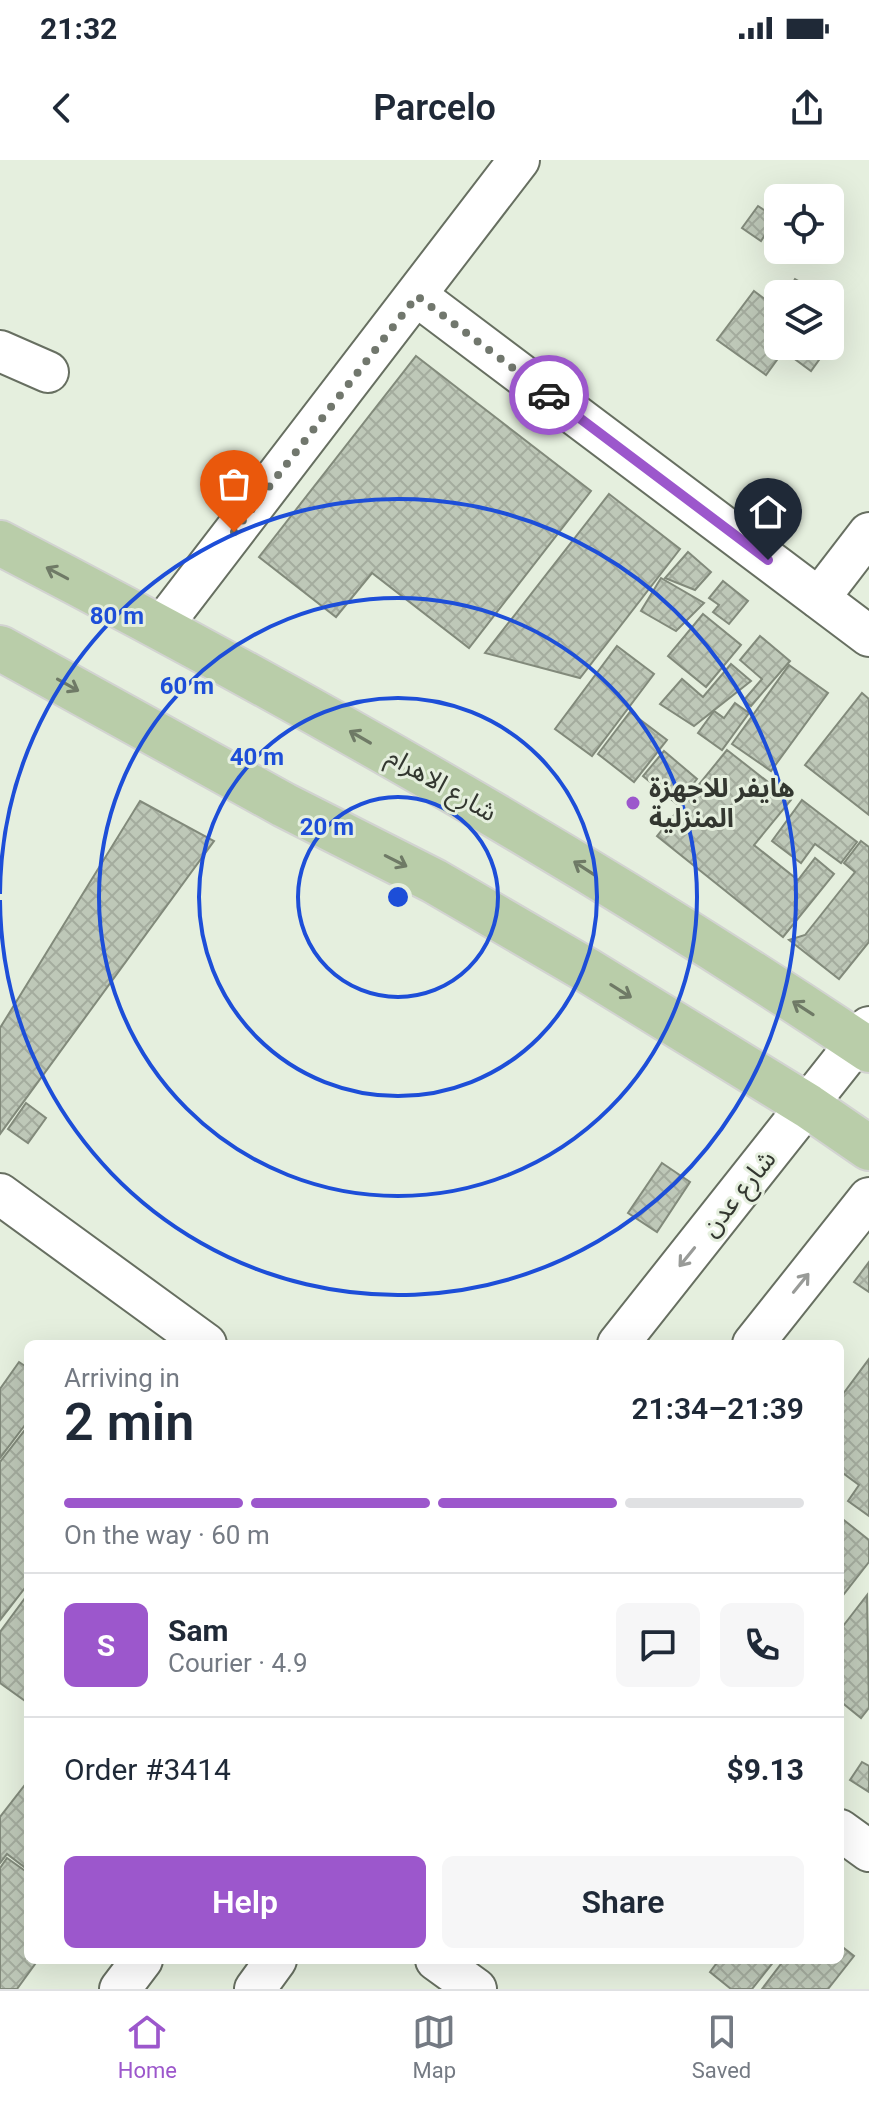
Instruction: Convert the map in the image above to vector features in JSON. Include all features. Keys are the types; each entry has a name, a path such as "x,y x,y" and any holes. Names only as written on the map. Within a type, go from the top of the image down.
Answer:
{"main road":[{"name":"شارع الاهرام","path":"0,543 161,627 540,839 865,1040"},
{"path":"0,648 284,805 434,881 585,969 808,1106 869,1148"}],"street":[{"path":"161,627 519,160"},
{"path":"417,296 869,636"},
{"path":"0,351 48,372"},
{"path":"819,598 869,533"},
{"name":"شارع عدن","path":"621,1340 808,1106 865,1040"},
{"path":"0,1194 201,1340"},
{"path":"756,1340 869,1198"},
{"path":"844,1833 869,1851"},
{"path":"120,1989 139,1964"},
{"path":"255,1989 273,1964"},
{"path":"442,1964 476,1989"}],"building":[{"path":"758,206 764,210 764,236 761,241 742,228"},
{"path":"754,291 764,298 764,360 777,360 766,375 717,340"},
{"path":"416,356 591,491 469,648 372,573 336,617 259,557"},
{"path":"796,360 819,360 811,371"},
{"path":"609,494 680,549 580,678 485,653"},
{"path":"688,552 711,572 695,590 665,578"},
{"path":"661,578 704,603 676,631 641,611"},
{"path":"723,581 748,601 729,624 713,612 719,605 709,598"},
{"path":"703,614 741,645 706,687 668,656"},
{"path":"760,636 790,661 751,706 744,700 762,679 740,660"},
{"path":"617,646 654,674 592,756 555,729"},
{"path":"731,664 751,681 694,726 660,704 682,679 703,697"},
{"path":"789,665 828,693 771,771 732,744"},
{"path":"862,693 869,699 869,815 805,765"},
{"path":"735,703 749,713 722,750 698,733 714,711 724,718"},
{"path":"630,712 667,740 634,782 598,754"},
{"path":"727,750 791,800 754,845 798,880 815,858 834,874 783,937 657,836"},
{"path":"664,751 697,779 677,804 643,776"},
{"path":"802,800 857,842 841,863 815,844 801,863 772,841"},
{"path":"140,801 214,841 0,1134 0,1028"},
{"path":"861,841 869,847 869,942 839,979 789,940 805,935 855,872 844,863"},
{"path":"26,1103 46,1118 28,1143 8,1129"},
{"path":"662,1163 690,1182 657,1232 628,1213"},
{"path":"869,1262 869,1292 854,1282"},
{"path":"869,1359 869,1516 848,1501 859,1485 844,1474 844,1393"},
{"path":"19,1362 24,1365 24,1426 0,1458 0,1389"},
{"path":"24,1431 24,1589 0,1620 0,1462"},
{"path":"844,1520 869,1540 869,1562 844,1594"},
{"path":"867,1595 869,1708 861,1718 844,1704 844,1625"},
{"path":"24,1599 24,1700 0,1683 0,1632"},
{"path":"862,1762 869,1766 869,1792 850,1780"},
{"path":"24,1786 24,1867 7,1854 0,1863 0,1817"},
{"path":"7,1858 24,1870 24,1964 35,1964 17,1989 0,1989 0,1868"},
{"path":"844,1948 854,1956 828,1989 762,1989 781,1964 844,1964"},
{"path":"716,1964 772,1964 752,1989 731,1989 710,1972"}],"way so far":[{"path":"234,532 417,296 549,395"}],"place":[{"name":"هايفر للاجهزة المنزلية","path":"633,803"}],"route":[{"path":"549,395 768,560"}]}
